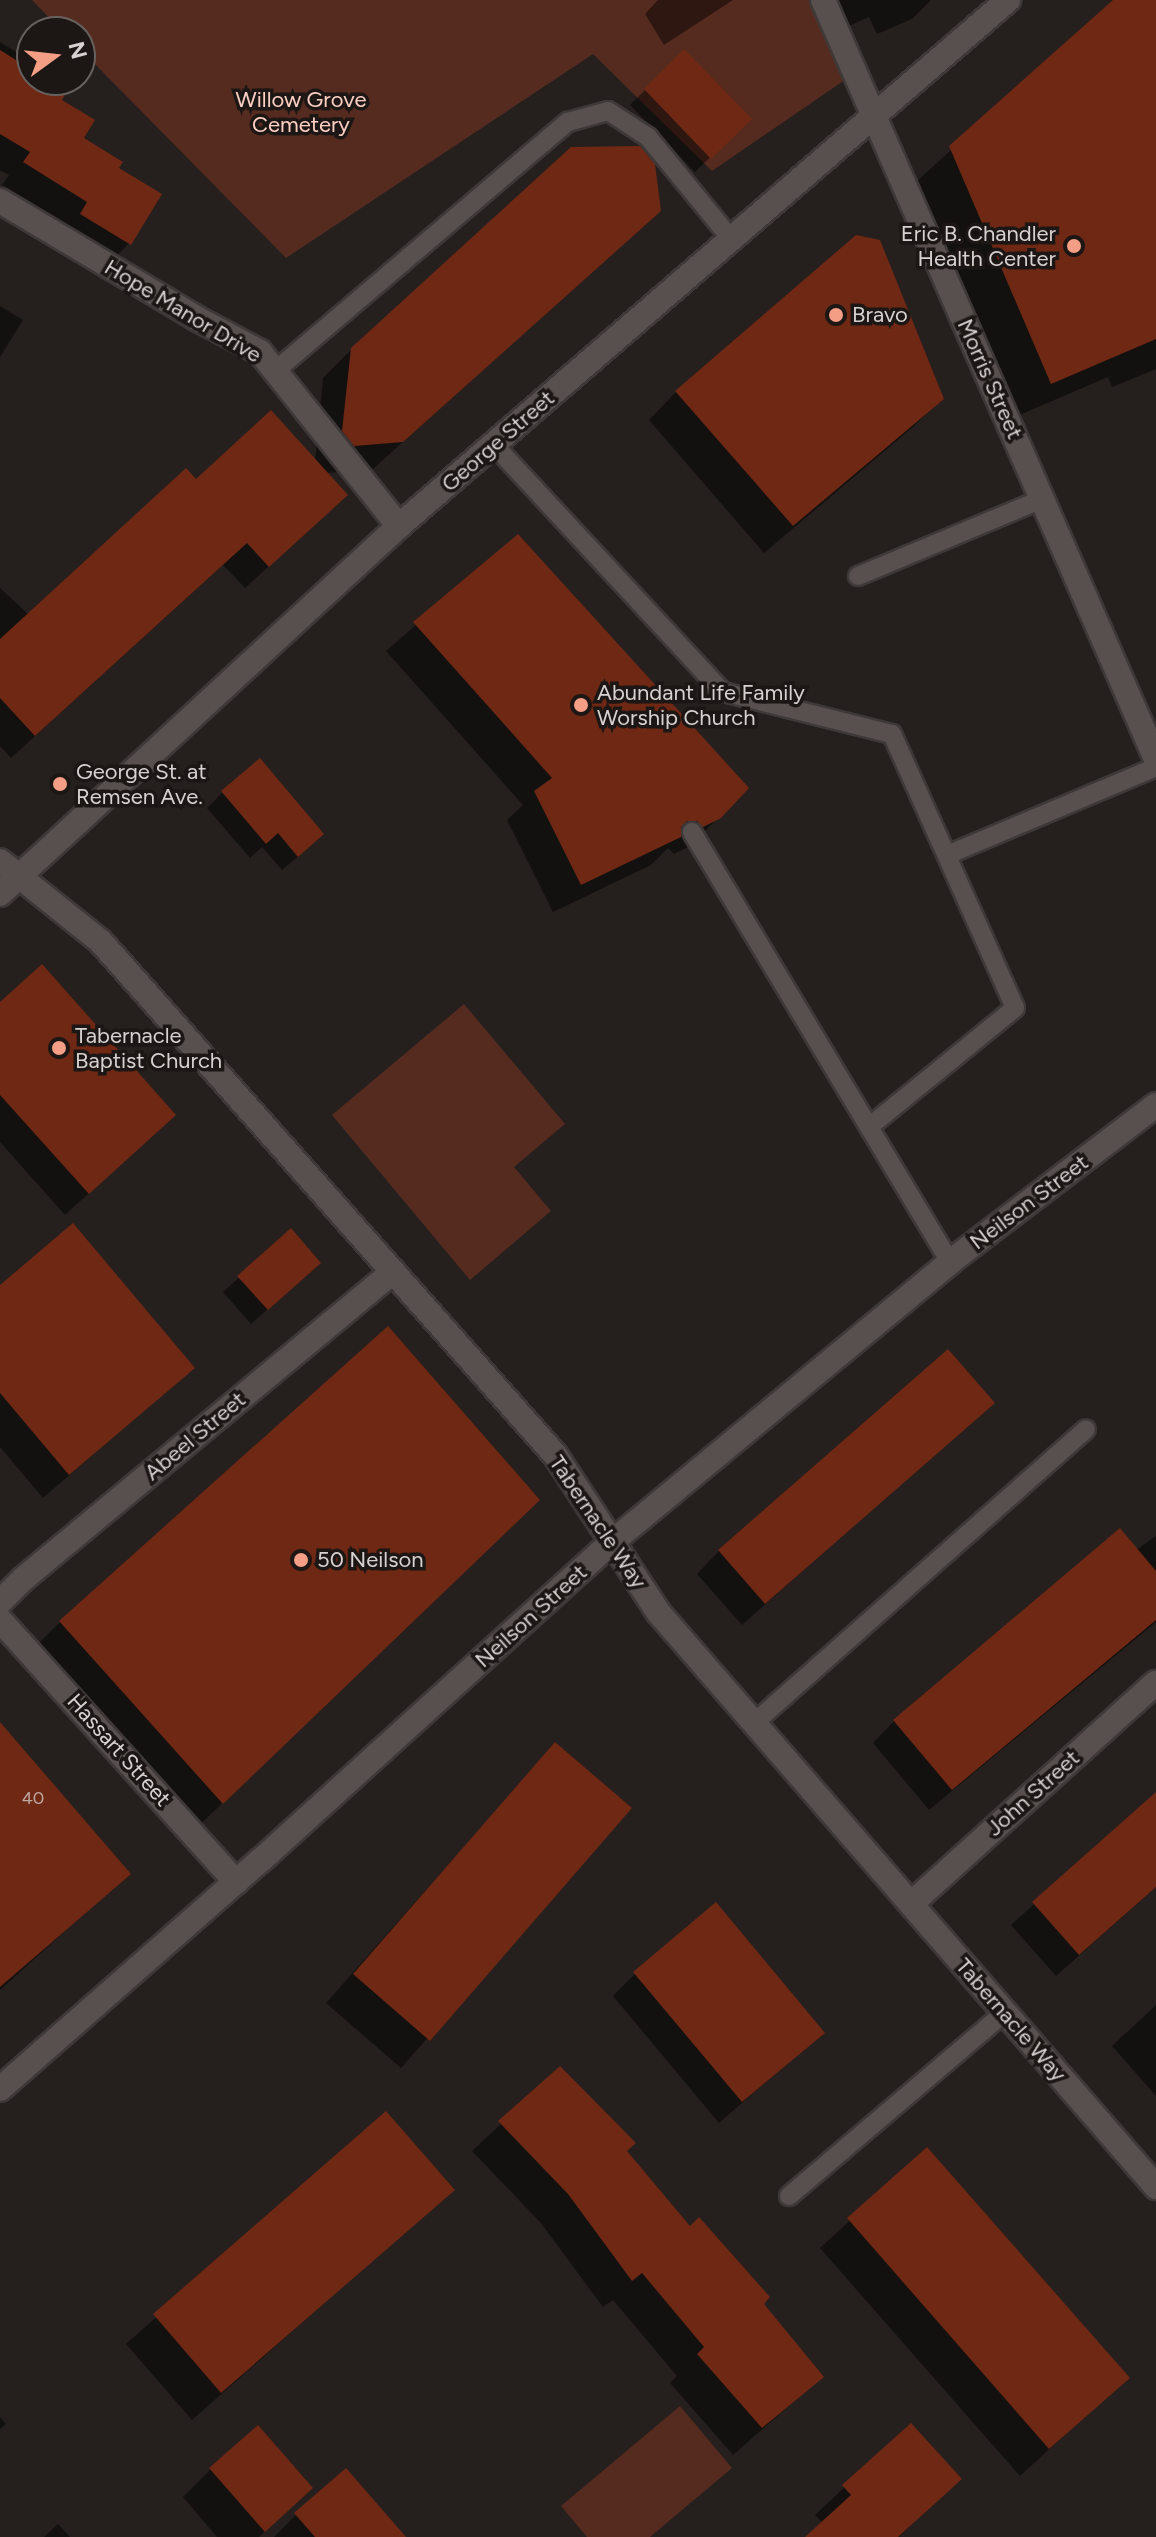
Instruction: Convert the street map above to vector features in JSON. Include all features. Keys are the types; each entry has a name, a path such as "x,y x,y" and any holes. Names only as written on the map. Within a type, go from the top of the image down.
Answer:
{"street":[{"name":"Morris Street","path":"823,0 1156,759"},
{"name":"George Street","path":"0,894 399,526 1008,0"},
{"name":"Hope Manor Drive","path":"0,201 196,318 260,352 399,526"},
{"name":"Tabernacle Way","path":"0,861 101,942 556,1456 658,1612 1156,2187"},
{"name":"Neilson Street","path":"0,2089 236,1882 612,1542 950,1262 1156,1105"},
{"name":"Abeel Street","path":"0,1602 23,1579 393,1272"},
{"name":"Hassart Street","path":"0,1620 236,1882"},
{"name":"John Street","path":"911,1904 1156,1683"}],"lane":[{"path":"275,371 568,122 608,111 648,137 732,240"},
{"path":"494,445 723,692 892,734 1015,1008 869,1127"},
{"path":"858,576 1042,499"},
{"path":"947,855 1156,767"},
{"path":"692,832 950,1262"},
{"path":"754,1723 1086,1429"},
{"path":"789,2196 1005,2012"}],"green space":[{"name":"Willow Grove Cemetery","path":"32,0 823,0 855,73 712,171 593,54 286,258 96,65 96,16 48,16"},
{"path":"464,1004 565,1124 514,1167 551,1211 470,1280 332,1115"},
{"path":"680,2406 732,2468 650,2537 587,2537 561,2506"}],"building":[{"name":"Eric B. Chandler Health Center","path":"1113,0 1156,0 1156,339 1051,384 949,146"},
{"path":"684,49 752,119 711,159 644,89"},
{"path":"0,50 16,60 16,96 64,96 62,100 95,120 84,138 123,162 119,168 162,194 131,245 80,214 87,202 23,162 30,152 0,134"},
{"path":"640,146 655,164 661,211 403,442 354,446 342,431 351,348 571,147"},
{"name":"Bravo","path":"856,235 880,240 944,399 793,526 675,391"},
{"path":"271,410 348,495 269,567 247,543 35,736 0,698 0,639 186,468 196,479"},
{"name":"Abundant Life Family Worship Church","path":"518,534 749,788 721,818 703,827 697,821 687,821 681,827 681,837 581,885 534,791 552,778 413,622"},
{"path":"260,758 324,834 298,857 278,833 266,844 221,791"},
{"name":"Tabernacle Baptist Church","path":"42,964 176,1115 89,1194 0,1095 0,1002"},
{"path":"73,1223 195,1368 69,1475 0,1393 0,1285"},
{"path":"291,1228 321,1263 268,1310 237,1276"},
{"name":"50 Neilson","path":"388,1326 540,1500 223,1804 59,1621"},
{"path":"948,1349 995,1403 765,1604 718,1550"},
{"path":"1120,1528 1156,1571 1156,1620 952,1790 893,1720"},
{"path":"0,1722 131,1874 0,1987"},
{"path":"555,1742 632,1808 430,2041 353,1974"},
{"path":"1156,1792 1156,1887 1079,1955 1032,1902"},
{"path":"716,1902 825,2033 742,2102 633,1972"},
{"path":"560,2066 636,2143 627,2151 690,2226 699,2217 770,2297 764,2304 824,2377 762,2428 697,2354 704,2347 642,2273 632,2281 568,2194 498,2121"},
{"path":"386,2111 455,2190 221,2393 153,2314"},
{"path":"927,2147 1130,2378 1049,2449 847,2218"},
{"path":"911,2423 962,2479 898,2537 805,2537 851,2495 842,2485"},
{"path":"258,2425 313,2488 265,2532 209,2468"},
{"path":"346,2468 406,2537 315,2537 294,2513"}],"place":[{"name":"Eric B. Chandler Health Center","path":"1074,246"},
{"name":"Bravo","path":"836,315"},
{"name":"Abundant Life Family Worship Church","path":"581,705"},
{"name":"George St. at Remsen Ave.","path":"60,784"},
{"name":"Tabernacle Baptist Church","path":"59,1048"},
{"name":"50 Neilson","path":"301,1560"}]}
